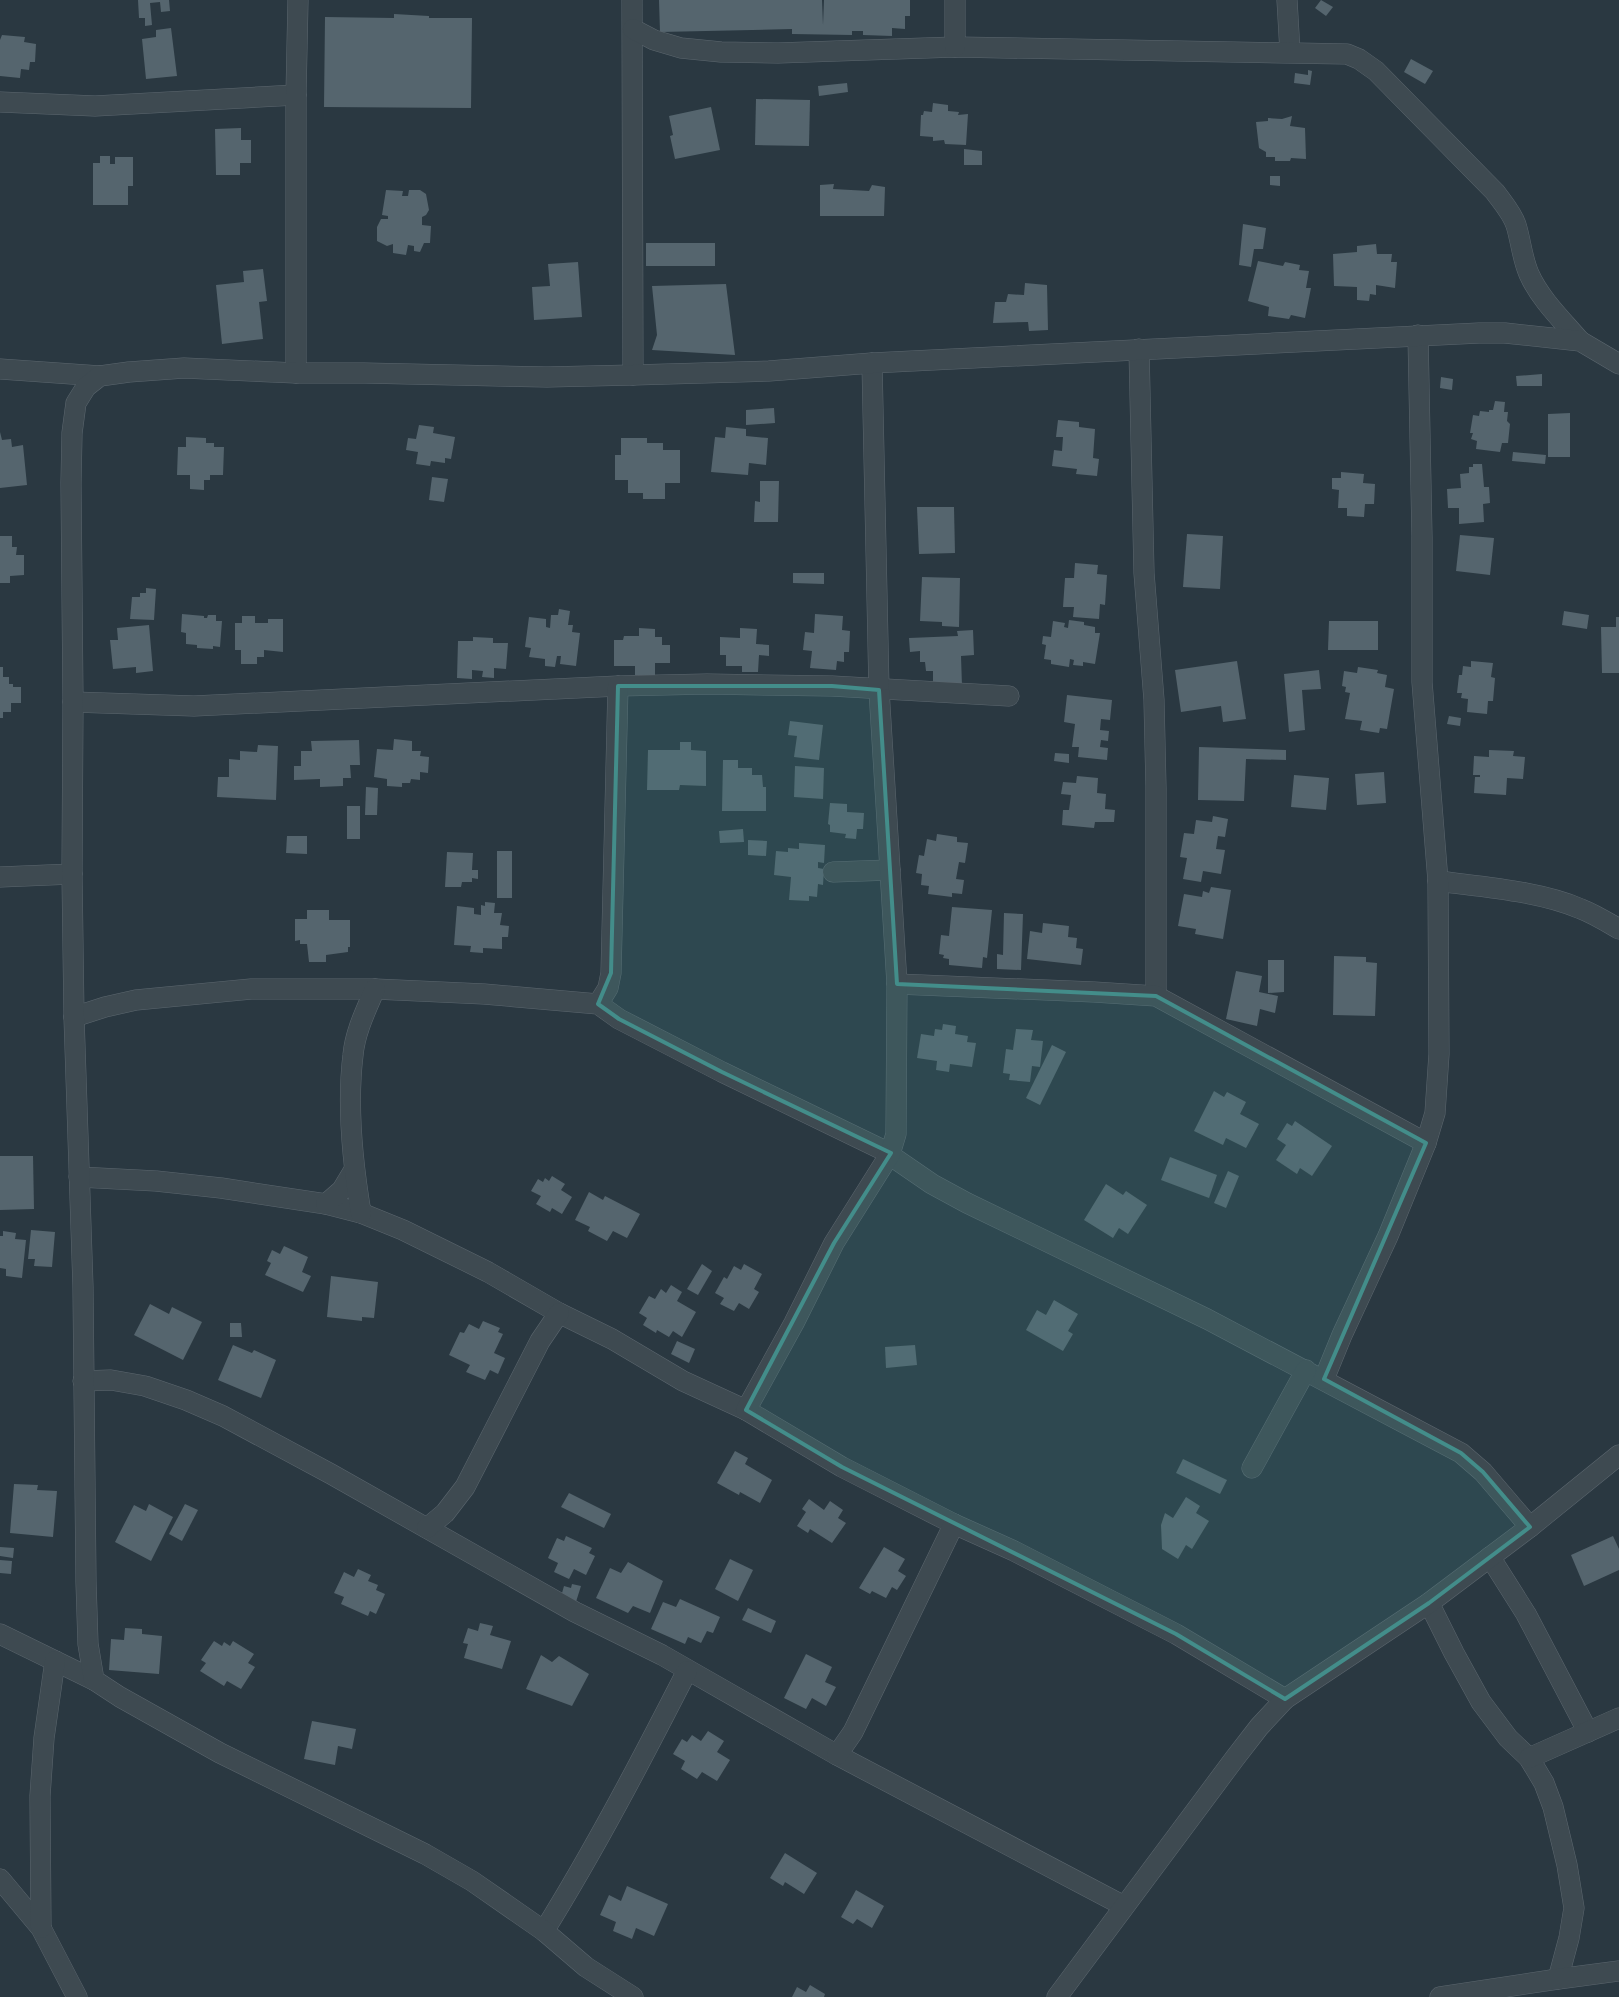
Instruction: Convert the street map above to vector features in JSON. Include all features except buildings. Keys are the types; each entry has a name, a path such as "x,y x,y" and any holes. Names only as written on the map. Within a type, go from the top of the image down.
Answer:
{"street":[{"path":"296,373 298,0"},
{"path":"632,0 633,375"},
{"path":"955,0 955,47"},
{"path":"1287,0 1290,52"},
{"path":"633,29 654,40 681,48 721,52 778,53 955,47 1144,52 1347,54 1360,59 1376,71 1495,192 1516,224 1525,264 1530,276 1551,306 1580,341 1619,364"},
{"path":"0,102 95,106 296,96"},
{"path":"0,369 100,376 184,368 296,373 547,377 769,371 872,363 1418,335 1505,333 1580,341"},
{"path":"1324,1379 1345,1327 1388,1236 1426,1143 1434,1113 1439,1054 1438,882 1422,682 1422,537 1418,335"},
{"path":"1138,349 1144,573 1154,700 1156,996"},
{"path":"746,1410 794,1323 834,1243 890,1154 895,1141 898,1118 897,984 879,690 872,363"},
{"path":"94,1680 88,1644 83,1287 74,1018 71,484 72,433 76,403 86,387 100,376"},
{"path":"73,702 168,706 264,704 618,686 707,684 832,686 1009,696"},
{"path":"598,1004 608,988 611,973 618,686"},
{"path":"833,872 890,870"},
{"path":"0,877 72,874"},
{"path":"1438,882 1503,890 1544,898 1580,908 1619,928"},
{"path":"897,984 1156,996 1426,1143"},
{"path":"74,1018 105,1007 136,1000 251,989 375,989 484,994 598,1004 610,1014 633,1027 890,1154 925,1180 967,1203 1207,1319 1462,1453 1483,1472 1530,1527"},
{"path":"361,1213 354,1170 353,1054 360,1025 375,989"},
{"path":"326,1204 342,1190 354,1170"},
{"path":"79,1177 156,1181 221,1188 326,1204 361,1213 438,1246 526,1293 559,1313 612,1339 683,1381 746,1410 842,1467 954,1524 1014,1551 1176,1634 1285,1699"},
{"path":"427,1528 445,1513 465,1487 540,1341 559,1313"},
{"path":"1252,1468 1306,1370"},
{"path":"83,1381 112,1380 145,1386 186,1400 223,1416 575,1612 662,1655 837,1755 1124,1906"},
{"path":"1057,1997 1235,1758 1285,1699 1429,1603 1530,1527 1619,1455"},
{"path":"837,1755 853,1732 954,1524"},
{"path":"1490,1557 1526,1614 1588,1732"},
{"path":"1429,1603 1481,1702 1508,1738 1529,1758 1544,1783 1553,1807 1561,1835 1572,1895 1573,1920 1558,1978"},
{"path":"0,1634 94,1680 120,1697 220,1753 425,1854 472,1881 544,1931 586,1967 633,1997"},
{"path":"41,1928 40,1796 44,1738 55,1661"},
{"path":"544,1931 577,1877 625,1791 688,1671"},
{"path":"1529,1758 1619,1718"},
{"path":"0,1879 41,1928 77,1997"},
{"path":"1440,1997 1558,1978 1619,1971"}],"highlighted area":[{"path":"618,686 832,686 879,690 897,984 1156,996 1426,1143 1324,1379 1461,1453 1483,1472 1530,1527 1429,1603 1285,1699 1176,1634 842,1467 746,1410 834,1243 891,1153 722,1072 619,1019 598,1004 611,973"}]}
